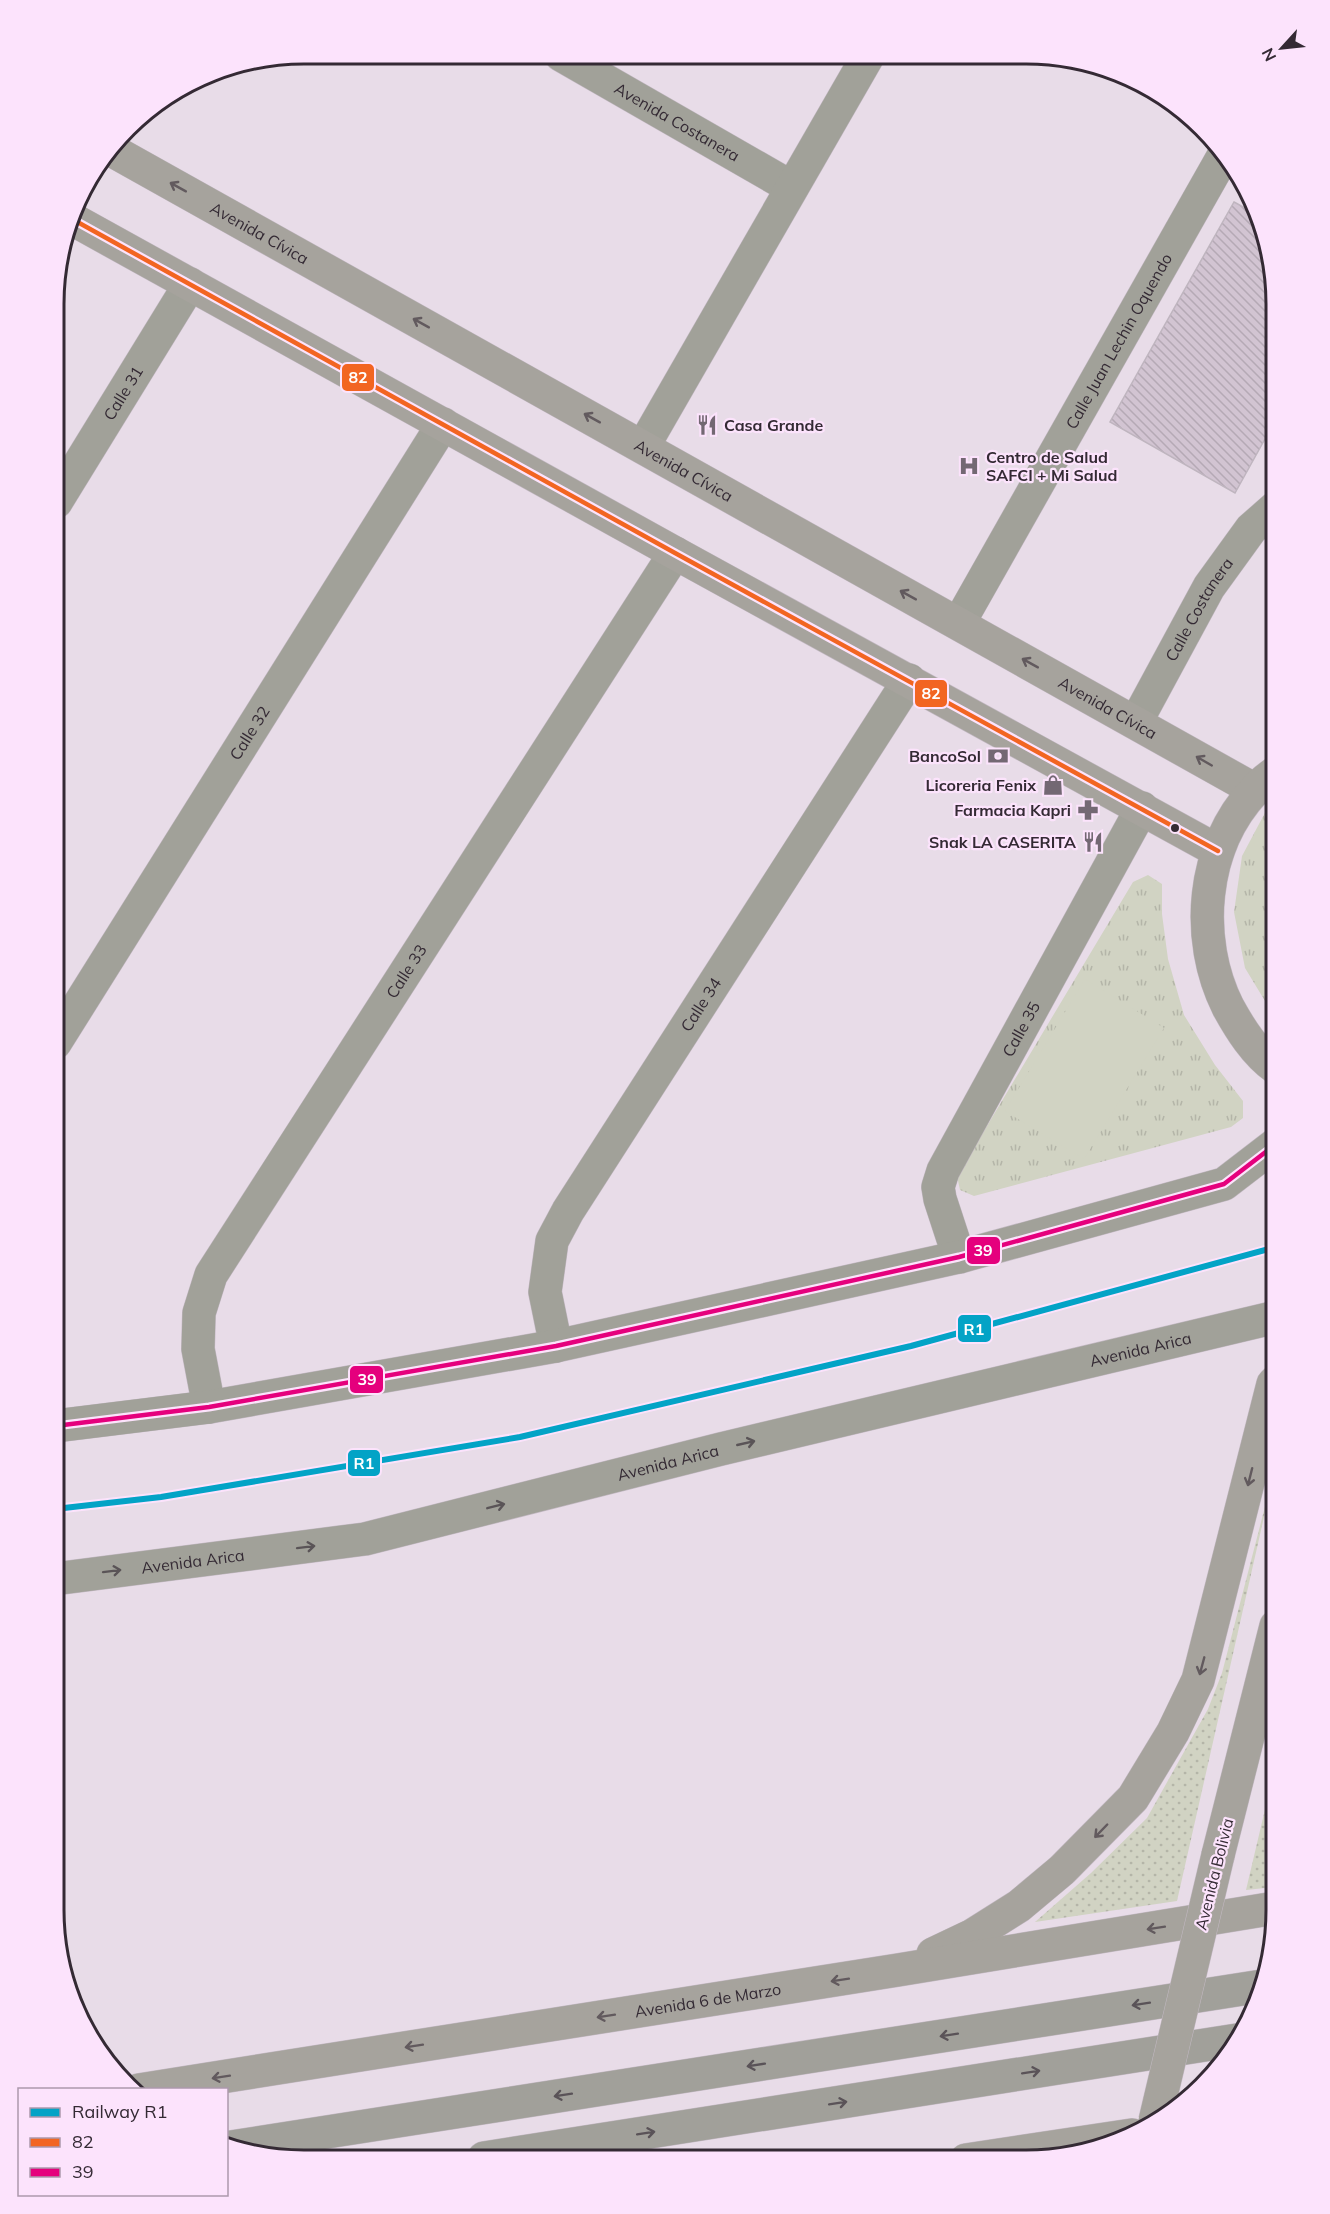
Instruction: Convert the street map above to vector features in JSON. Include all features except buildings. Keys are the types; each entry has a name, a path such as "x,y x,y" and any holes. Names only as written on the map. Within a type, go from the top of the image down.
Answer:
{"highway":[{"path":"253,2144 1253,1987"},
{"path":"535,2150 1226,2042"}],"main road":[{"name":"Avenida Cívica","path":"118,154 1136,722 1265,781"},
{"path":"79,223 1218,851"},
{"path":"1265,781 1234,818 1218,851 1207,896 1207,942 1218,986 1239,1027 1266,1060"},
{"path":"898,1970 974,1935 1019,1906 1062,1870 1133,1798 1173,1732 1198,1680 1266,1412"},
{"name":"Avenida Bolivia","path":"1158,2110 1218,1855 1266,1677"},
{"name":"Avenida 6 de Marzo","path":"152,2088 1266,1909"},
{"path":"1033,2149 1087,2141"}],"street":[{"name":"Avenida Costanera","path":"577,64 791,187"},
{"path":"643,447 863,64"},
{"name":"Calle Juan Lechin Oquendo","path":"959,623 1219,163"},
{"name":"Calle 31","path":"64,489 190,284"},
{"name":"Calle 32","path":"64,1029 443,424"},
{"name":"Calle Costanera","path":"1136,722 1209,587 1251,529 1266,516"},
{"name":"Calle 33","path":"208,1407 198,1349 199,1313 211,1275 675,553"},
{"name":"Calle 34","path":"556,1346 545,1292 552,1241 909,680"},
{"name":"Calle 35","path":"959,1257 940,1199 938,1187 943,1171 1142,808"},
{"path":"64,1425 208,1407 556,1346 959,1257 1224,1185 1266,1152"},
{"name":"Avenida Arica","path":"64,1578 365,1539 732,1446 1266,1319"}],"green space":[{"path":"1266,811 1266,1003 1245,968 1234,912 1242,856"},
{"path":"1148,875 1162,884 1162,914 1168,959 1184,1015 1215,1065 1243,1101 1243,1118 1231,1127 974,1196 960,1190 957,1176 1133,882"},
{"path":"1085,979 1164,1028 1084,1159 1005,1111"},
{"path":"1266,1503 1177,1901 1035,1922 1091,1873 1147,1818 1208,1709 1222,1673"},
{"path":"1266,1805 1266,1888 1246,1890"}],"rail line":[{"name":"R1","path":"64,1508 161,1497 520,1437 911,1346 1266,1250"}],"transit line":[{"name":"82","path":"79,223 1218,851"},
{"name":"39","path":"64,1425 209,1407 556,1346 959,1257 1224,1184 1266,1152"}],"place":[{"name":"Casa Grande","path":"707,425"},
{"name":"Centro de Salud SAFCI + Mi Salud","path":"969,466"},
{"name":"BancoSol","path":"998,756"},
{"name":"Licoreria Fenix","path":"1053,785"},
{"name":"Farmacia Kapri","path":"1088,810"},
{"name":"Snak LA CASERITA","path":"1093,842"}]}
